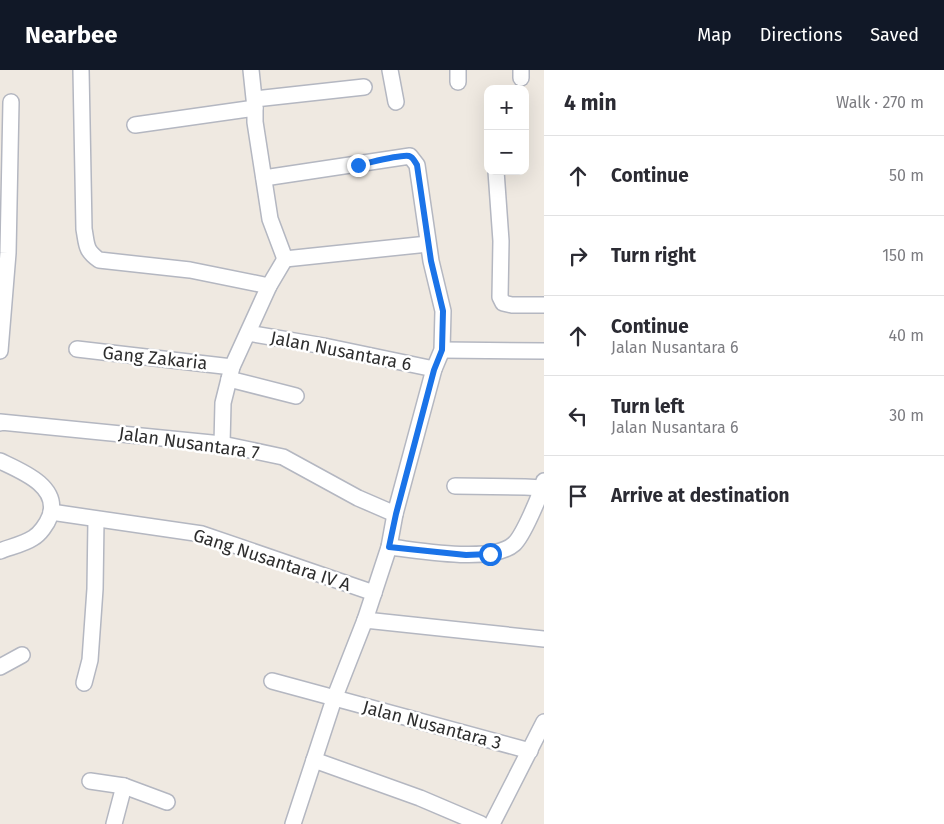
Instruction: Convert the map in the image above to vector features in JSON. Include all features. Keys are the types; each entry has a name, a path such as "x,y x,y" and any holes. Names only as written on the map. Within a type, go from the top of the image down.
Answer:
{"street":[{"path":"80,70 84,229 90,253 99,260 190,270 269,286"},
{"path":"251,70 256,122 270,219 285,259"},
{"path":"390,70 396,102"},
{"path":"135,125 364,87"},
{"path":"0,351 8,253 11,102"},
{"path":"264,178 410,156 417,165 428,244 443,311 442,350 434,370 389,547 365,620 334,699 293,824"},
{"path":"496,175 501,242 500,297 503,303 512,305 544,305"},
{"path":"285,259 428,244"},
{"path":"222,444 223,403 231,373 269,286 285,259"},
{"name":"Jalan Nusantara 6","path":"248,332 434,370"},
{"name":"Gang Zakaria","path":"77,350 231,373 296,396"},
{"path":"442,350 544,351"},
{"path":"0,408 0,422"},
{"name":"Jalan Nusantara 7","path":"0,422 222,444 283,457 358,498 396,514"},
{"path":"0,461 22,472 42,486 49,493 51,512 48,522 33,538 0,551"},
{"path":"389,547 466,555 490,554 505,550 515,544 523,531 543,486 455,486"},
{"name":"Gang Nusantara IV A","path":"51,512 202,534 374,594"},
{"path":"84,683 90,660 95,588 96,520"},
{"path":"365,620 544,639"},
{"path":"0,667 22,655"},
{"name":"Jalan Nusantara 3","path":"272,681 530,751"},
{"path":"492,824 544,722"},
{"path":"314,760 420,798 481,824"},
{"path":"90,781 124,786 167,802"},
{"path":"114,824 124,786"}],"route":[{"path":"358,165 401,157 410,156 413,158 417,165 431,261 443,311 442,350 434,370 389,547 466,555 490,554"}]}
